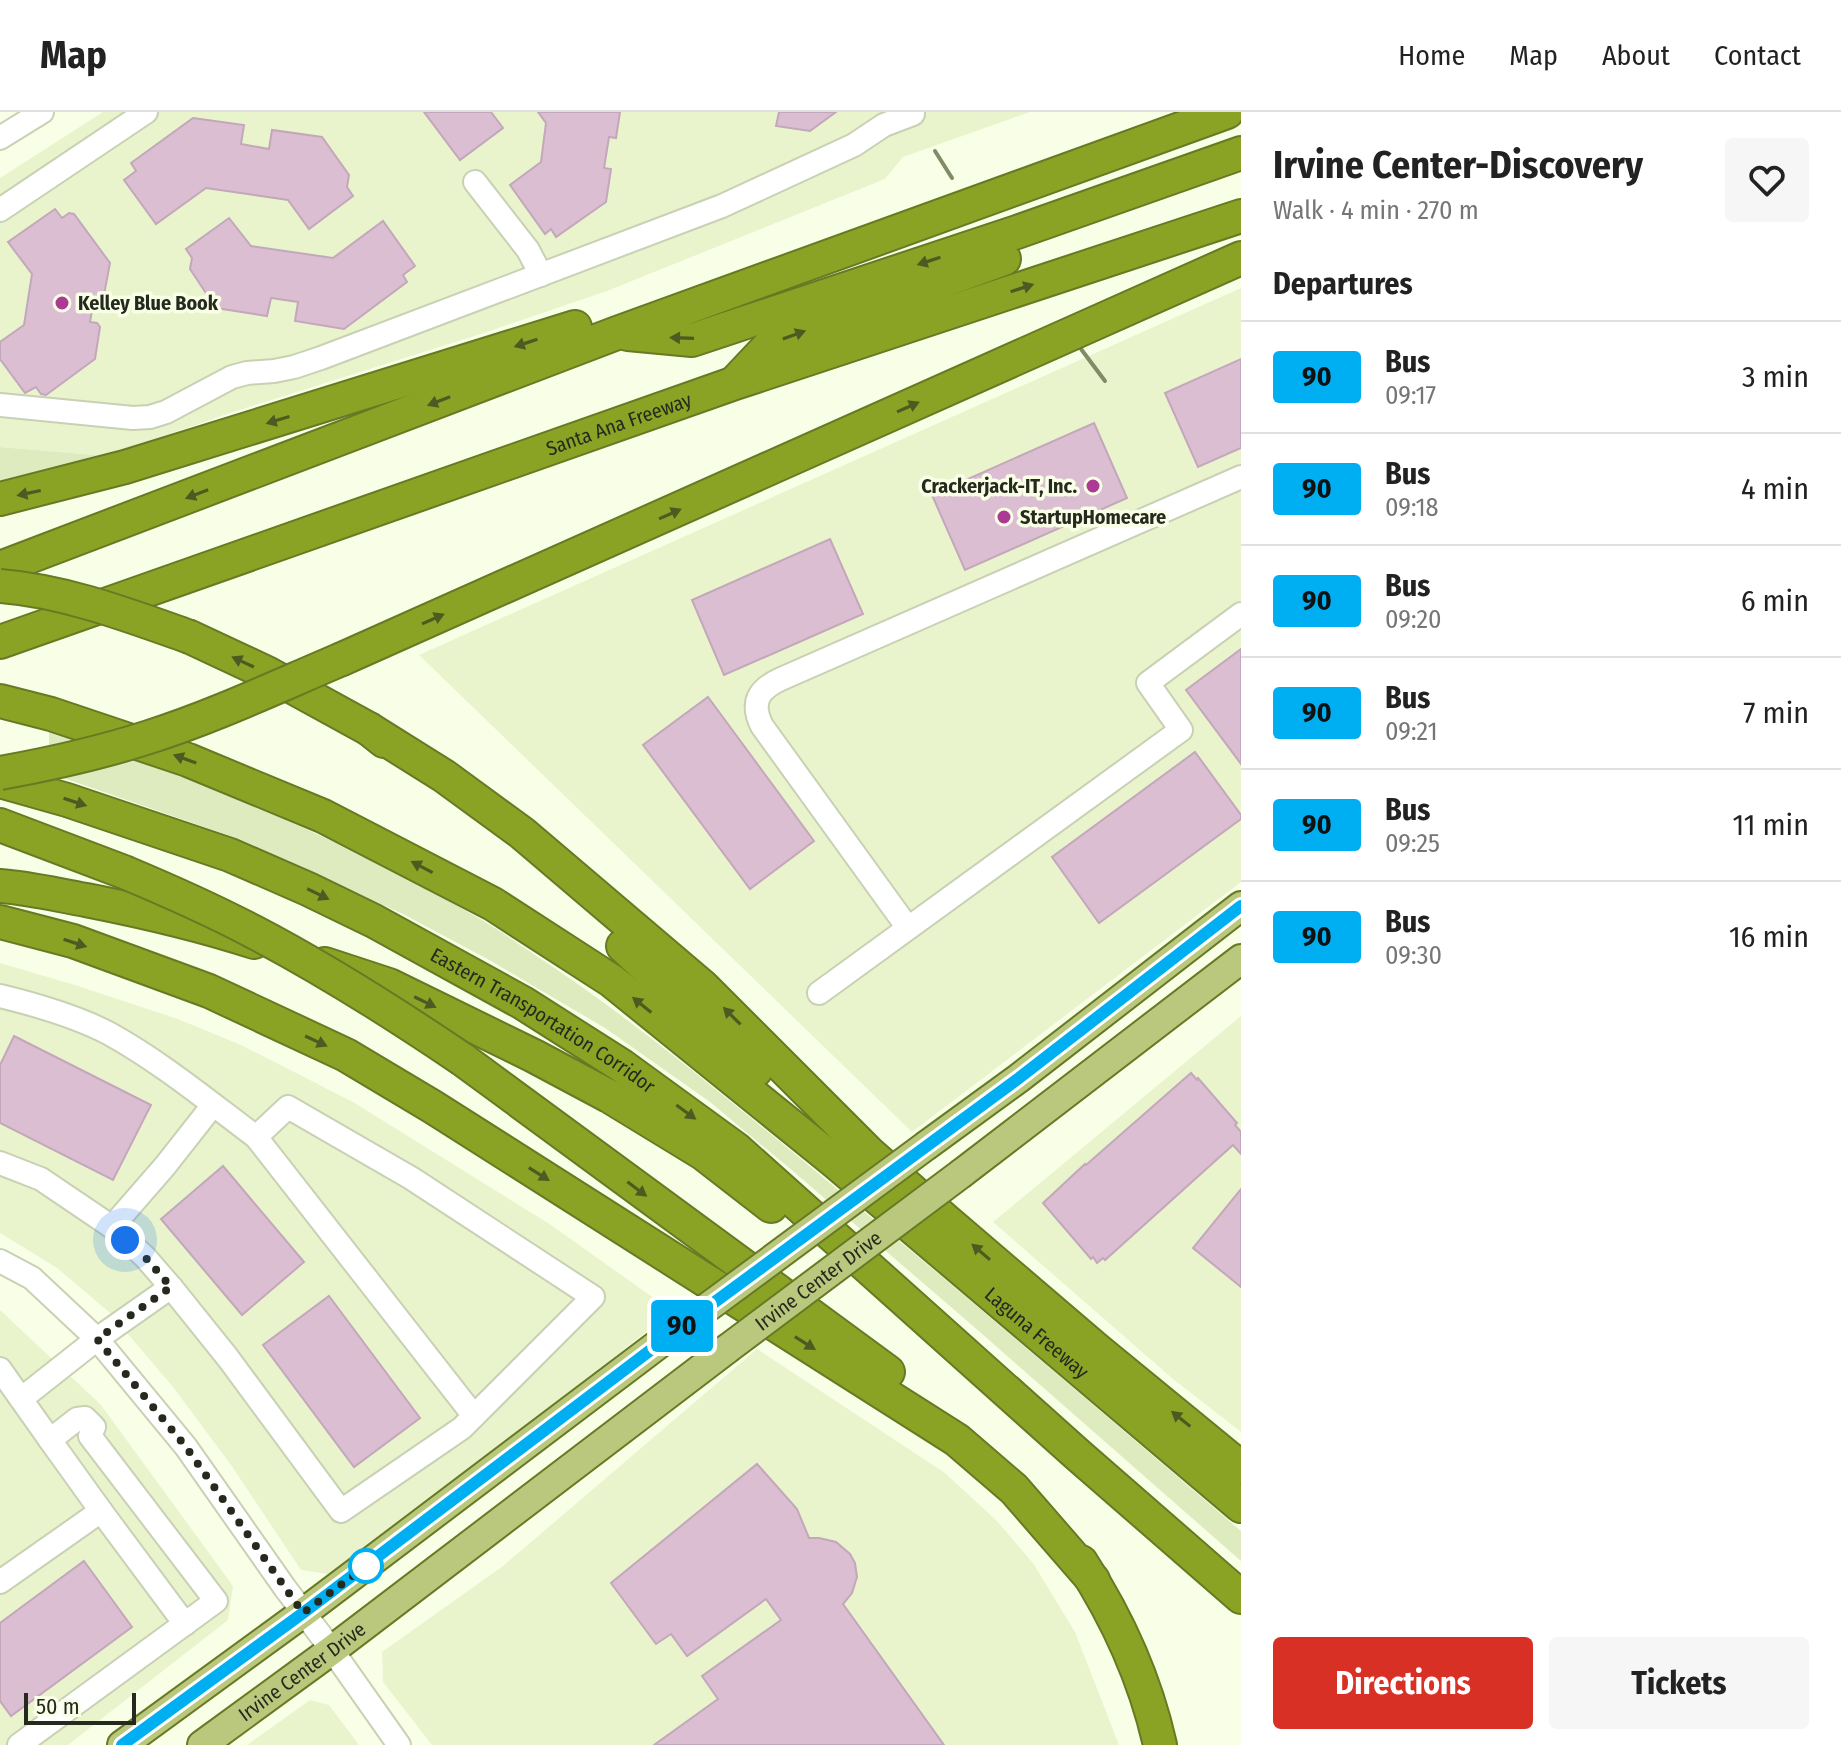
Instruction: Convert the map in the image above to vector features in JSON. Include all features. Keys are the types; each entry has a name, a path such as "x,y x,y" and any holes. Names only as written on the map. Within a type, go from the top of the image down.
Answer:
{"highway":[{"path":"0,568 617,333 1227,112"},
{"path":"617,333 692,340 1017,232 1241,153"},
{"path":"735,383 772,343 1241,170"},
{"name":"Santa Ana Freeway","path":"0,642 735,383 1241,216"},
{"path":"0,773 149,738 227,708 362,651 1241,258"},
{"path":"0,499 125,467 626,311 684,309"},
{"path":"0,586 79,601 190,637 267,673 369,729 444,776 522,833 703,987 869,1153 1097,1350 1241,1468"},
{"path":"14,705 188,760 323,816 493,904 612,981 833,1160"},
{"path":"369,729 586,912 744,1058 798,1111 833,1160"},
{"name":"Eastern Transportation Corridor","path":"0,781 67,800 230,855 374,921 523,1003 622,1066 736,1149 1006,1391"},
{"path":"0,825 124,872 252,931 383,1005 462,1059 975,1436 1025,1480 1093,1580 1137,1665 1160,1745"},
{"path":"0,886 21,887 219,930 389,985 609,1096 704,1154 1006,1391 1241,1597"},
{"path":"0,922 73,941 209,991 346,1055 433,1107 957,1440 1014,1489 1093,1580"},
{"name":"Laguna Freeway","path":"833,1160 1241,1506"}],"main road":[{"path":"122,1745 1019,1078 1241,906"},
{"name":"Irvine Center Drive","path":"202,1745 332,1650 1241,959"}],"street":[{"path":"0,138 42,112"},
{"path":"0,210 146,112"},
{"path":"0,405 133,418 166,412 232,377 294,367 321,358 722,206 854,145 884,125 913,114"},
{"path":"475,182 528,250 541,275"},
{"path":"908,928 762,726 756,704 761,692 781,679 1241,477"},
{"path":"819,993 1181,730 1148,683 1241,614"},
{"path":"0,996 45,1007 108,1033 160,1066 256,1137 474,1416"},
{"path":"112,1227 213,1105"},
{"path":"0,1163 41,1179 112,1227 145,1257 228,1358 341,1511 462,1428 593,1297 411,1178 288,1107 256,1137"},
{"path":"0,1261 32,1278 97,1339 186,1447 399,1745"},
{"path":"21,1399 97,1339 171,1287"},
{"path":"0,1369 185,1624"},
{"path":"19,1745 216,1601 90,1436 94,1427 85,1418 77,1419 50,1440"},
{"path":"0,1582 101,1511"}],"shaded area":[{"path":"103,112 1030,112 903,157 885,179 607,291 107,456 0,447 0,178"},
{"path":"1241,288 1241,882 912,1132 419,655"},
{"path":"0,447 107,456 0,482"},
{"path":"49,724 214,789 322,836 487,923 571,979 674,1056 807,1164 1241,1531 1241,1561 794,1172 710,1102 605,1028 403,914 233,837 49,773"},
{"path":"0,963 178,1019 241,1045 353,1102 551,1225 672,1311 334,1575 301,1570 231,1465 173,1387 110,1313 57,1268 0,1233"},
{"path":"1241,1016 1241,1432 1173,1379 993,1222"},
{"path":"0,1310 101,1405 233,1586 228,1620 68,1745 0,1745"},
{"path":"757,1349 945,1473 996,1520 1033,1563 1075,1632 1119,1745 432,1745 383,1682 382,1652 503,1566"},
{"path":"310,1700 329,1705 359,1745 247,1745"}],"building":[{"path":"424,112 491,112 503,128 460,160"},
{"path":"538,112 620,112 616,138 609,137 604,168 611,169 606,202 556,237 551,229 545,234 510,185 541,162 546,123"},
{"path":"779,112 836,112 810,131 776,126"},
{"path":"193,118 244,125 241,144 269,149 272,130 322,137 349,175 347,187 353,196 309,229 288,200 206,188 156,224 124,180 136,171 131,163"},
{"path":"55,209 62,218 69,213 74,214 110,263 103,300 94,299 90,322 100,327 95,359 46,395 36,387 25,393 0,359 0,342 24,325 32,274 8,242"},
{"path":"229,218 251,246 333,258 383,221 415,266 403,275 407,282 344,329 295,321 298,302 271,298 267,316 216,308 190,269 192,258 186,249"},
{"path":"1241,359 1241,448 1198,467 1165,393"},
{"path":"1094,423 1127,498 965,570 932,495"},
{"path":"830,539 863,614 724,675 692,600"},
{"path":"1241,649 1241,764 1186,690"},
{"path":"708,697 814,841 750,889 643,745"},
{"path":"1195,752 1241,819 1099,923 1052,857"},
{"path":"14,1036 151,1105 113,1180 0,1123 0,1065"},
{"path":"1191,1073 1237,1123 1235,1125 1241,1132 1241,1154 1233,1145 1105,1260 1103,1258 1097,1263 1043,1203"},
{"path":"223,1166 304,1262 242,1315 161,1219"},
{"path":"1241,1189 1241,1287 1193,1248"},
{"path":"329,1296 420,1418 354,1467 263,1345"},
{"path":"757,1464 797,1509 809,1538 836,1542 850,1554 857,1577 852,1593 843,1604 944,1745 654,1745 718,1699 702,1676 781,1620 766,1599 687,1656 671,1634 656,1644 611,1583"},
{"path":"84,1561 132,1627 11,1716 0,1701 0,1623"}],"waterway":[{"path":"935,151 952,178"},
{"path":"1081,349 1105,381"}],"bus line":[{"name":"90","path":"122,1745 1019,1078 1241,906"}],"place":[{"name":"Kelley Blue Book","path":"62,303"},
{"name":"Crackerjack-IT, Inc.","path":"1093,486"},
{"name":"StartupHomecare","path":"1004,517"}],"route":[{"path":"125,1240 145,1257 171,1287 97,1339 186,1447 303,1613 377,1558 366,1566"}]}
